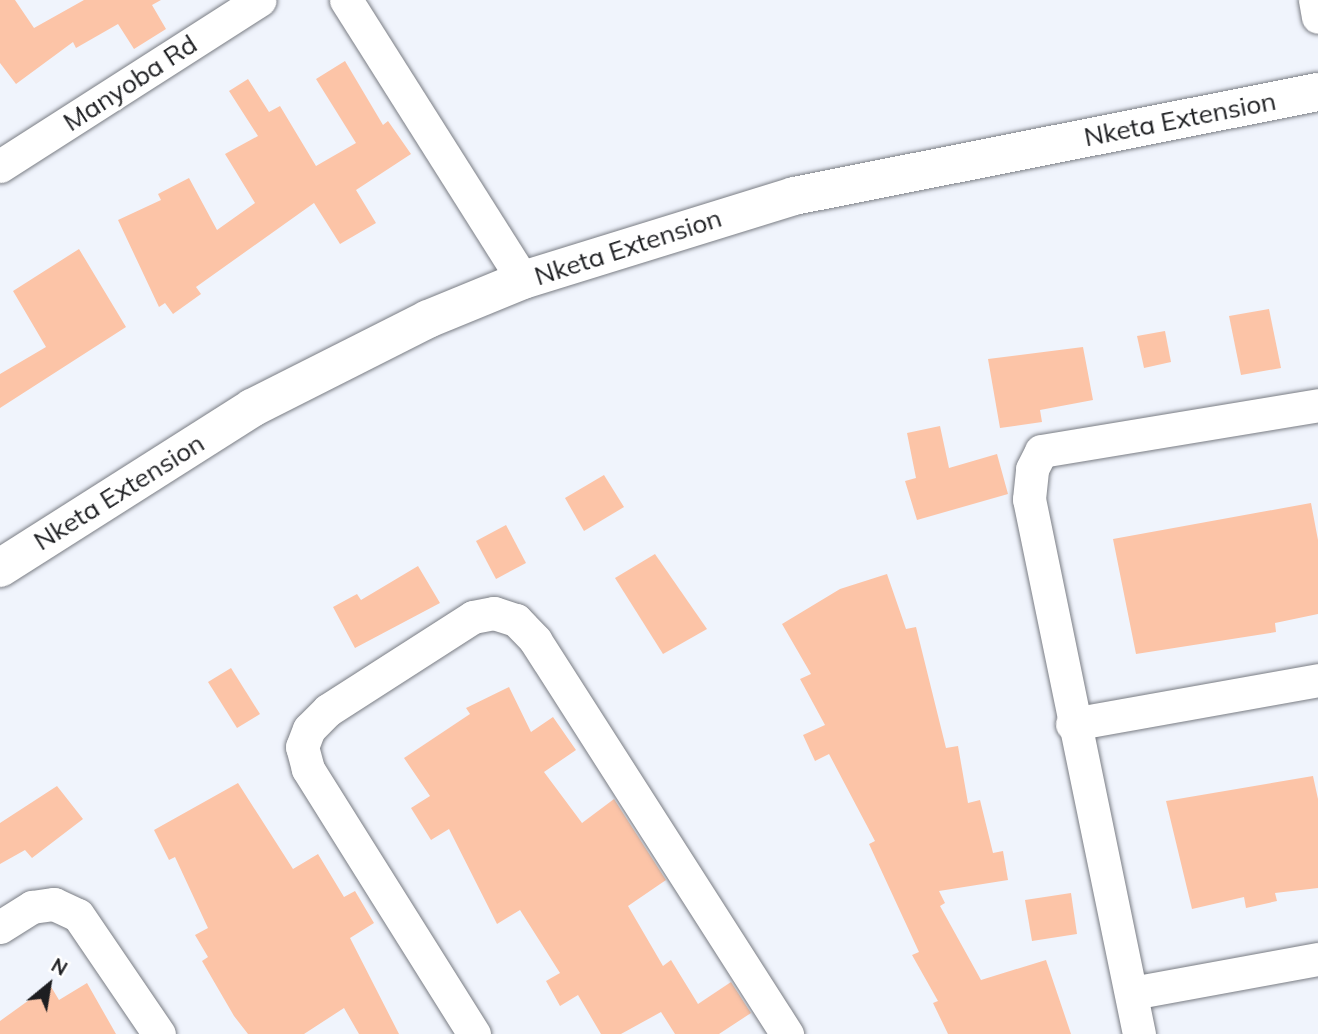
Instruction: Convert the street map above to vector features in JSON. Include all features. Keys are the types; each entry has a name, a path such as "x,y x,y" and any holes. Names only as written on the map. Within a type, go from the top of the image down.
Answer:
{"street":[{"name":"Manyoba Rd","path":"0,166 260,0"},
{"path":"346,0 523,280"},
{"path":"1315,0 1318,17"},
{"name":"Nketa Extension","path":"0,568 252,408 416,325 523,280 794,196 1318,92"},
{"path":"1139,1034 1072,724 1029,499 1041,451 1318,405"},
{"path":"474,1034 308,768 302,747 309,729 328,710 473,617 494,613 516,620 535,640 787,1034"},
{"path":"1072,724 1318,680"},
{"path":"0,927 32,907 54,904 78,915 159,1034"},
{"path":"1132,993 1318,959"}],"building":[{"path":"0,0 15,0 34,28 84,0 161,0 152,5 166,29 134,49 118,24 76,48 73,42 16,84 0,63"},
{"path":"345,61 383,125 388,121 411,154 356,190 376,223 340,244 314,203 196,287 201,294 173,314 165,303 159,307 118,220 161,200 158,194 189,178 217,230 255,203 225,154 258,136 229,91 248,79 269,112 280,106 316,166 356,143 316,79"},
{"path":"79,249 126,327 0,408 0,374 46,347 13,291"},
{"path":"1269,309 1281,368 1241,375 1229,316"},
{"path":"1165,331 1171,362 1144,368 1137,336"},
{"path":"1083,347 1093,400 1040,410 1042,422 1000,428 988,359"},
{"path":"940,426 949,468 997,454 1008,494 917,520 905,481 916,478 907,433"},
{"path":"604,475 624,507 584,531 565,498"},
{"path":"1311,503 1318,540 1318,614 1275,623 1276,632 1136,654 1113,539"},
{"path":"506,525 526,563 496,579 476,541"},
{"path":"655,554 707,629 663,654 615,578"},
{"path":"418,566 440,603 355,648 333,607 357,594 361,600"},
{"path":"887,574 906,629 916,627 946,748 958,746 968,803 980,800 993,853 1003,851 1008,880 939,891 945,903 940,906 981,980 1046,960 1071,1034 948,1034 933,1003 938,1001 912,955 919,952 869,844 875,841 829,754 815,761 803,735 825,725 800,679 811,674 782,624 840,589"},
{"path":"231,668 260,714 237,728 208,682"},
{"path":"509,687 531,732 553,717 576,750 544,772 582,823 614,799 666,880 628,906 663,966 671,960 698,1004 731,982 751,1013 719,1034 675,1034 661,1012 621,1034 601,1034 578,995 560,1006 546,981 560,973 520,910 497,924 449,829 431,840 411,808 430,796 404,758 470,714 466,708"},
{"path":"1313,776 1318,799 1318,888 1275,893 1277,901 1246,908 1244,897 1192,909 1166,801"},
{"path":"238,783 293,869 318,854 344,897 355,891 374,923 350,938 399,1034 359,1034 344,1008 304,1034 248,1034 234,1016 202,961 208,957 195,935 208,928 175,857 169,860 154,830"},
{"path":"57,786 83,819 32,858 25,850 0,864 0,823"},
{"path":"1071,893 1077,934 1032,941 1025,900"},
{"path":"87,983 116,1034 0,1034 0,1021 50,985 59,1000"}]}
